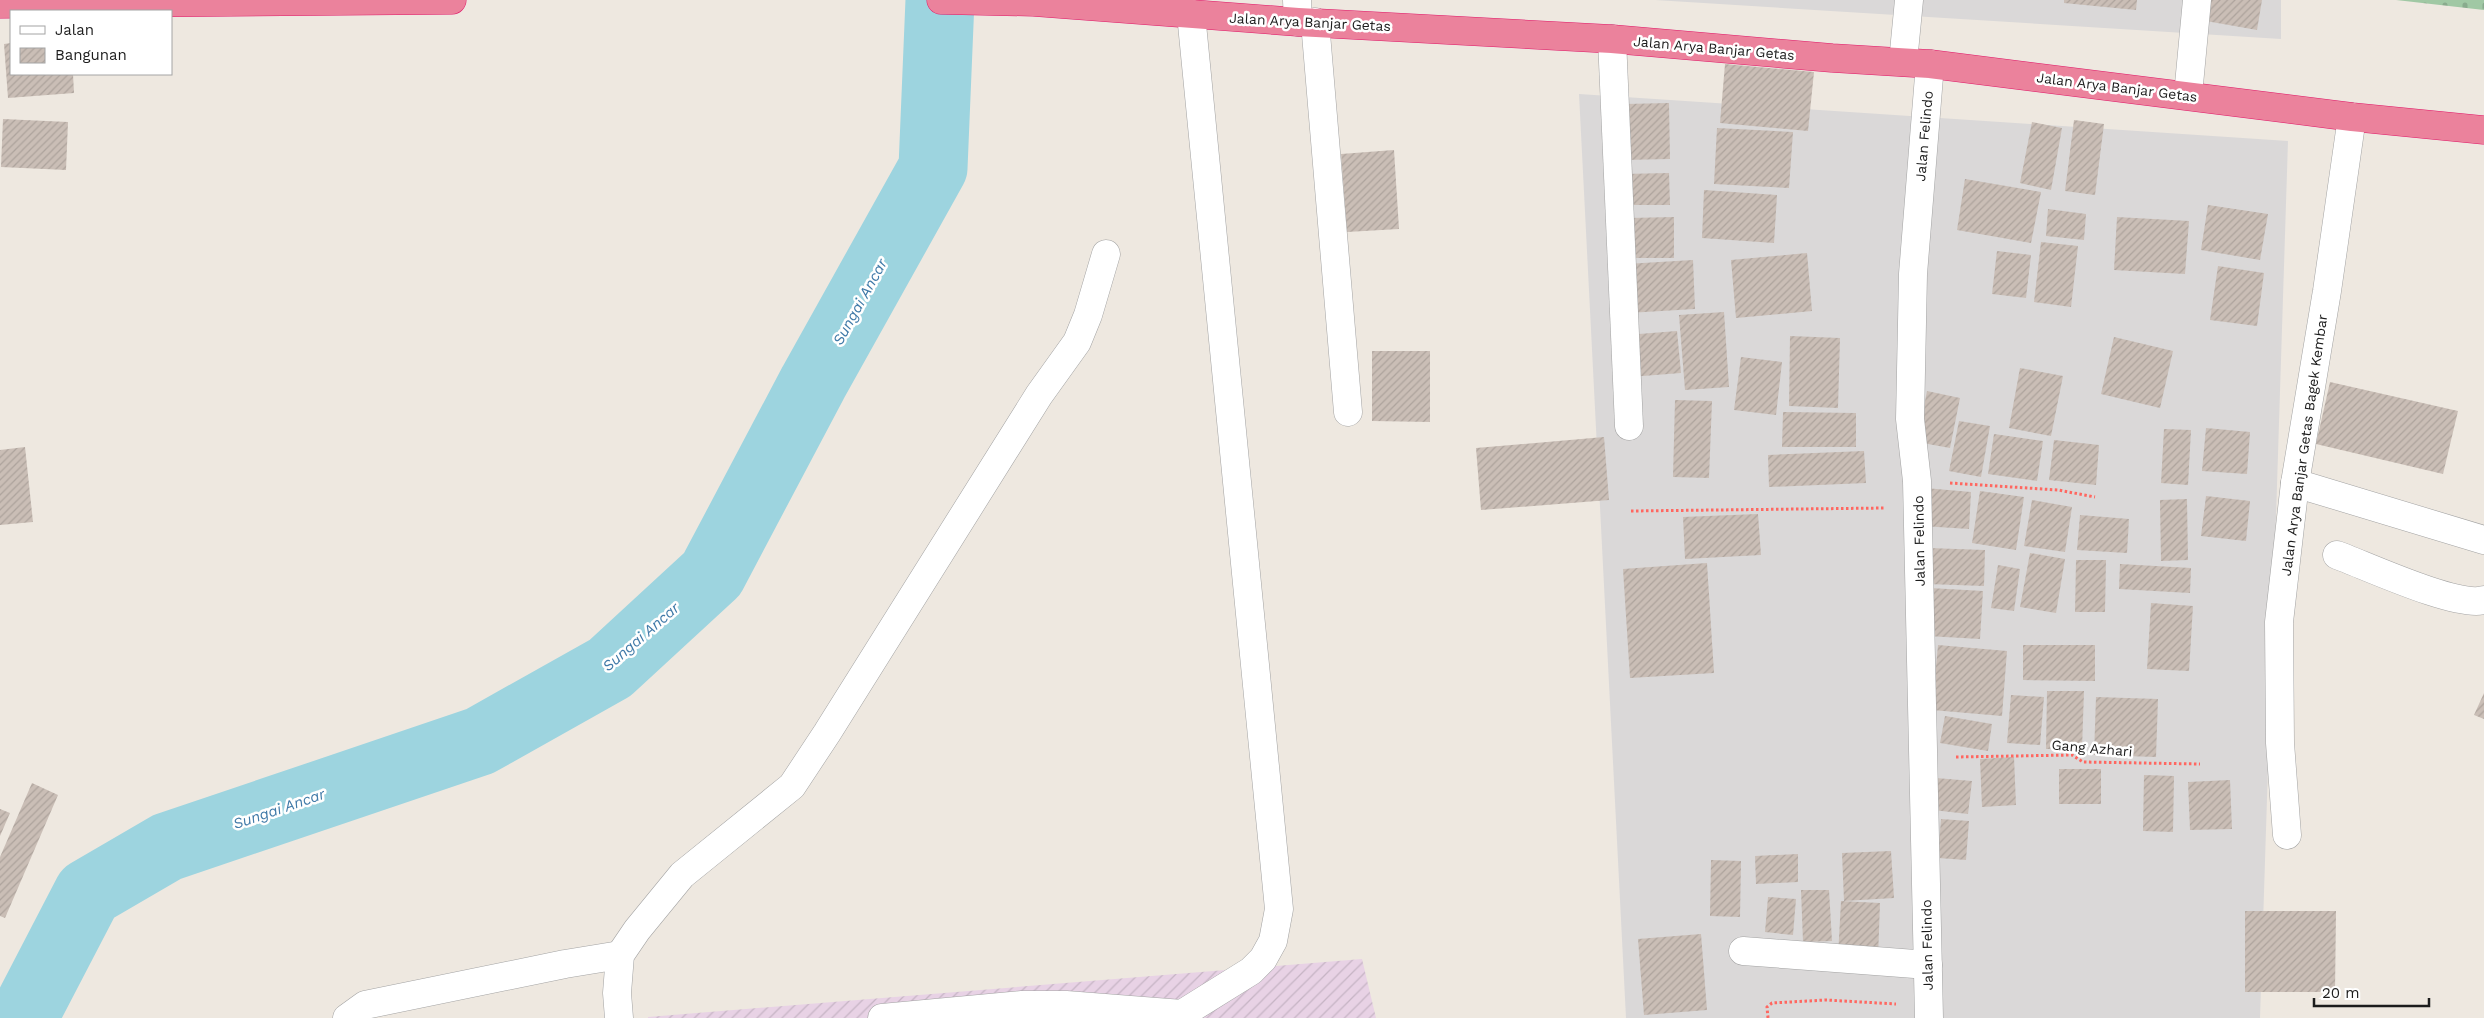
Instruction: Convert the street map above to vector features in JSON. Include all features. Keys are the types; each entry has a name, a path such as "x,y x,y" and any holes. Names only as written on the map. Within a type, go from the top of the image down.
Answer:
{"highway":[{"path":"0,4 134,1 452,0"},
{"name":"Jalan Arya Banjar Getas","path":"941,0 1034,2 1191,14 1303,15 1832,58 1930,64 2352,117 2484,130"}],"street":[{"path":"1903,62 1909,0"},
{"path":"2188,95 2197,0"},
{"path":"882,1018 1022,1005 1066,1005 1182,1016 1250,971 1263,959 1273,941 1279,909 1191,14"},
{"path":"1303,15 1348,412"},
{"path":"1612,39 1629,426"},
{"name":"Jalan Felindo","path":"1929,1012 1918,508 1917,480 1910,419 1913,274 1930,64"},
{"name":"Jalan Arya Banjar Getas Bagek Kembar","path":"2287,835 2280,743 2279,622 2295,483 2327,291 2352,117"},
{"path":"620,1018 618,993 620,955 637,930 682,875 792,786 1039,395 1076,342 1088,316 1106,254"},
{"path":"2295,483 2484,540"},
{"path":"2337,555 2453,598 2478,602 2484,600"},
{"path":"1743,951 1928,966"},
{"path":"347,1018 365,1005 565,964 620,955"}],"path":[{"path":"1917,480 2058,490 2095,497"},
{"path":"1631,511 1918,508"},
{"name":"Gang Azhari","path":"1923,757 2072,755 2083,762 2200,764"},
{"path":"1768,1018 1767,1007 1772,1002 1826,1000 1929,1012"}],"shaded area":[{"path":"1655,0 2281,0 2281,39"},
{"path":"1579,94 2288,141 2260,1018 1626,1018"},
{"path":"1362,959 1376,1018 648,1018 648,1017"}],"green space":[{"path":"2396,0 2484,0 2484,10"}],"building":[{"path":"2064,0 2137,0 2136,10 2064,3"},
{"path":"2209,0 2262,0 2257,30 2206,21"},
{"path":"10,43 10,75 73,75 74,93 8,98 4,44"},
{"path":"1725,64 1814,72 1808,131 1720,123"},
{"path":"1669,103 1670,159 1625,160 1625,104"},
{"path":"3,119 68,122 66,170 1,167"},
{"path":"2074,120 2104,124 2095,195 2065,191"},
{"path":"2032,122 2062,128 2051,190 2020,183"},
{"path":"1717,128 1793,132 1789,188 1714,184"},
{"path":"1394,150 1399,229 1347,232 1341,154"},
{"path":"1669,173 1670,205 1623,205 1623,174"},
{"path":"1965,179 2041,192 2031,243 1957,230"},
{"path":"1704,190 1777,195 1774,243 1702,238"},
{"path":"2208,205 2268,214 2260,260 2201,250"},
{"path":"2048,209 2086,214 2084,240 2046,236"},
{"path":"1674,217 1674,258 1630,258 1629,218"},
{"path":"2117,217 2189,221 2185,274 2114,270"},
{"path":"2041,242 2078,246 2071,307 2034,302"},
{"path":"1997,251 2031,255 2026,298 1992,294"},
{"path":"1807,253 1812,311 1736,318 1731,260"},
{"path":"1693,260 1695,309 1628,313 1626,264"},
{"path":"2218,266 2264,273 2257,326 2210,320"},
{"path":"1724,312 1729,387 1685,390 1679,315"},
{"path":"1677,331 1681,373 1630,377 1626,335"},
{"path":"1790,336 1840,338 1838,408 1789,406"},
{"path":"2114,337 2173,351 2160,408 2101,394"},
{"path":"1372,351 1430,351 1430,422 1372,421"},
{"path":"1741,357 1782,362 1776,415 1734,410"},
{"path":"2020,368 2063,376 2051,436 2009,428"},
{"path":"2330,382 2458,411 2443,474 2316,444"},
{"path":"1927,391 1960,398 1950,448 1917,442"},
{"path":"1675,400 1712,401 1709,478 1673,477"},
{"path":"1783,412 1856,413 1856,447 1782,447"},
{"path":"1959,421 1990,426 1981,477 1949,471"},
{"path":"2206,428 2250,432 2247,474 2202,471"},
{"path":"2164,429 2191,430 2188,485 2161,483"},
{"path":"1994,434 2043,441 2037,481 1988,474"},
{"path":"1604,437 1609,500 1481,510 1476,448"},
{"path":"2054,440 2099,445 2096,485 2049,480"},
{"path":"25,447 33,522 0,525 0,450"},
{"path":"1864,451 1866,483 1769,487 1768,455"},
{"path":"1925,488 1971,492 1969,529 1922,526"},
{"path":"1980,491 2024,497 2016,550 1972,543"},
{"path":"2206,496 2250,501 2246,541 2201,536"},
{"path":"2187,499 2188,560 2161,561 2160,500"},
{"path":"2032,500 2072,507 2065,552 2024,546"},
{"path":"1758,514 1761,555 1685,559 1683,517"},
{"path":"2080,515 2129,519 2127,553 2077,550"},
{"path":"1929,548 1985,550 1984,586 1927,584"},
{"path":"2030,553 2065,559 2056,613 2020,607"},
{"path":"2076,560 2106,560 2105,612 2075,612"},
{"path":"1707,563 1714,673 1630,678 1623,569"},
{"path":"2120,564 2191,568 2190,593 2119,589"},
{"path":"1998,565 2020,569 2014,611 1991,608"},
{"path":"1930,588 1983,591 1980,639 1927,636"},
{"path":"2151,603 2193,606 2189,671 2147,669"},
{"path":"1938,645 2007,651 2002,716 1932,710"},
{"path":"2023,645 2095,645 2095,681 2023,680"},
{"path":"2047,691 2084,691 2082,749 2046,749"},
{"path":"2484,693 2484,719 2474,715"},
{"path":"2011,695 2044,697 2040,745 2007,743"},
{"path":"2096,697 2158,699 2156,757 2094,755"},
{"path":"1945,716 1992,724 1988,751 1940,743"},
{"path":"2014,757 2016,805 1982,807 1980,759"},
{"path":"2059,769 2101,769 2101,804 2059,804"},
{"path":"2144,775 2174,776 2173,832 2143,831"},
{"path":"1936,778 1972,781 1968,814 1933,810"},
{"path":"2230,780 2232,829 2190,830 2188,782"},
{"path":"32,783 58,795 5,918 0,916 0,857"},
{"path":"0,809 10,813 0,836"},
{"path":"1941,819 1969,821 1966,860 1938,858"},
{"path":"1891,851 1894,898 1844,901 1842,853"},
{"path":"1798,854 1798,882 1756,884 1755,856"},
{"path":"1711,860 1741,861 1740,917 1710,916"},
{"path":"1801,890 1829,890 1832,941 1803,942"},
{"path":"1768,897 1796,899 1793,935 1765,932"},
{"path":"1841,901 1880,903 1878,958 1838,956"},
{"path":"2245,911 2336,911 2335,992 2245,992"},
{"path":"1701,934 1707,1010 1644,1015 1638,939"}],"waterway":[{"name":"Sungai Ancar","path":"23,1018 88,893 167,847 480,741 610,668 712,574 813,383 933,168 940,0"}]}
